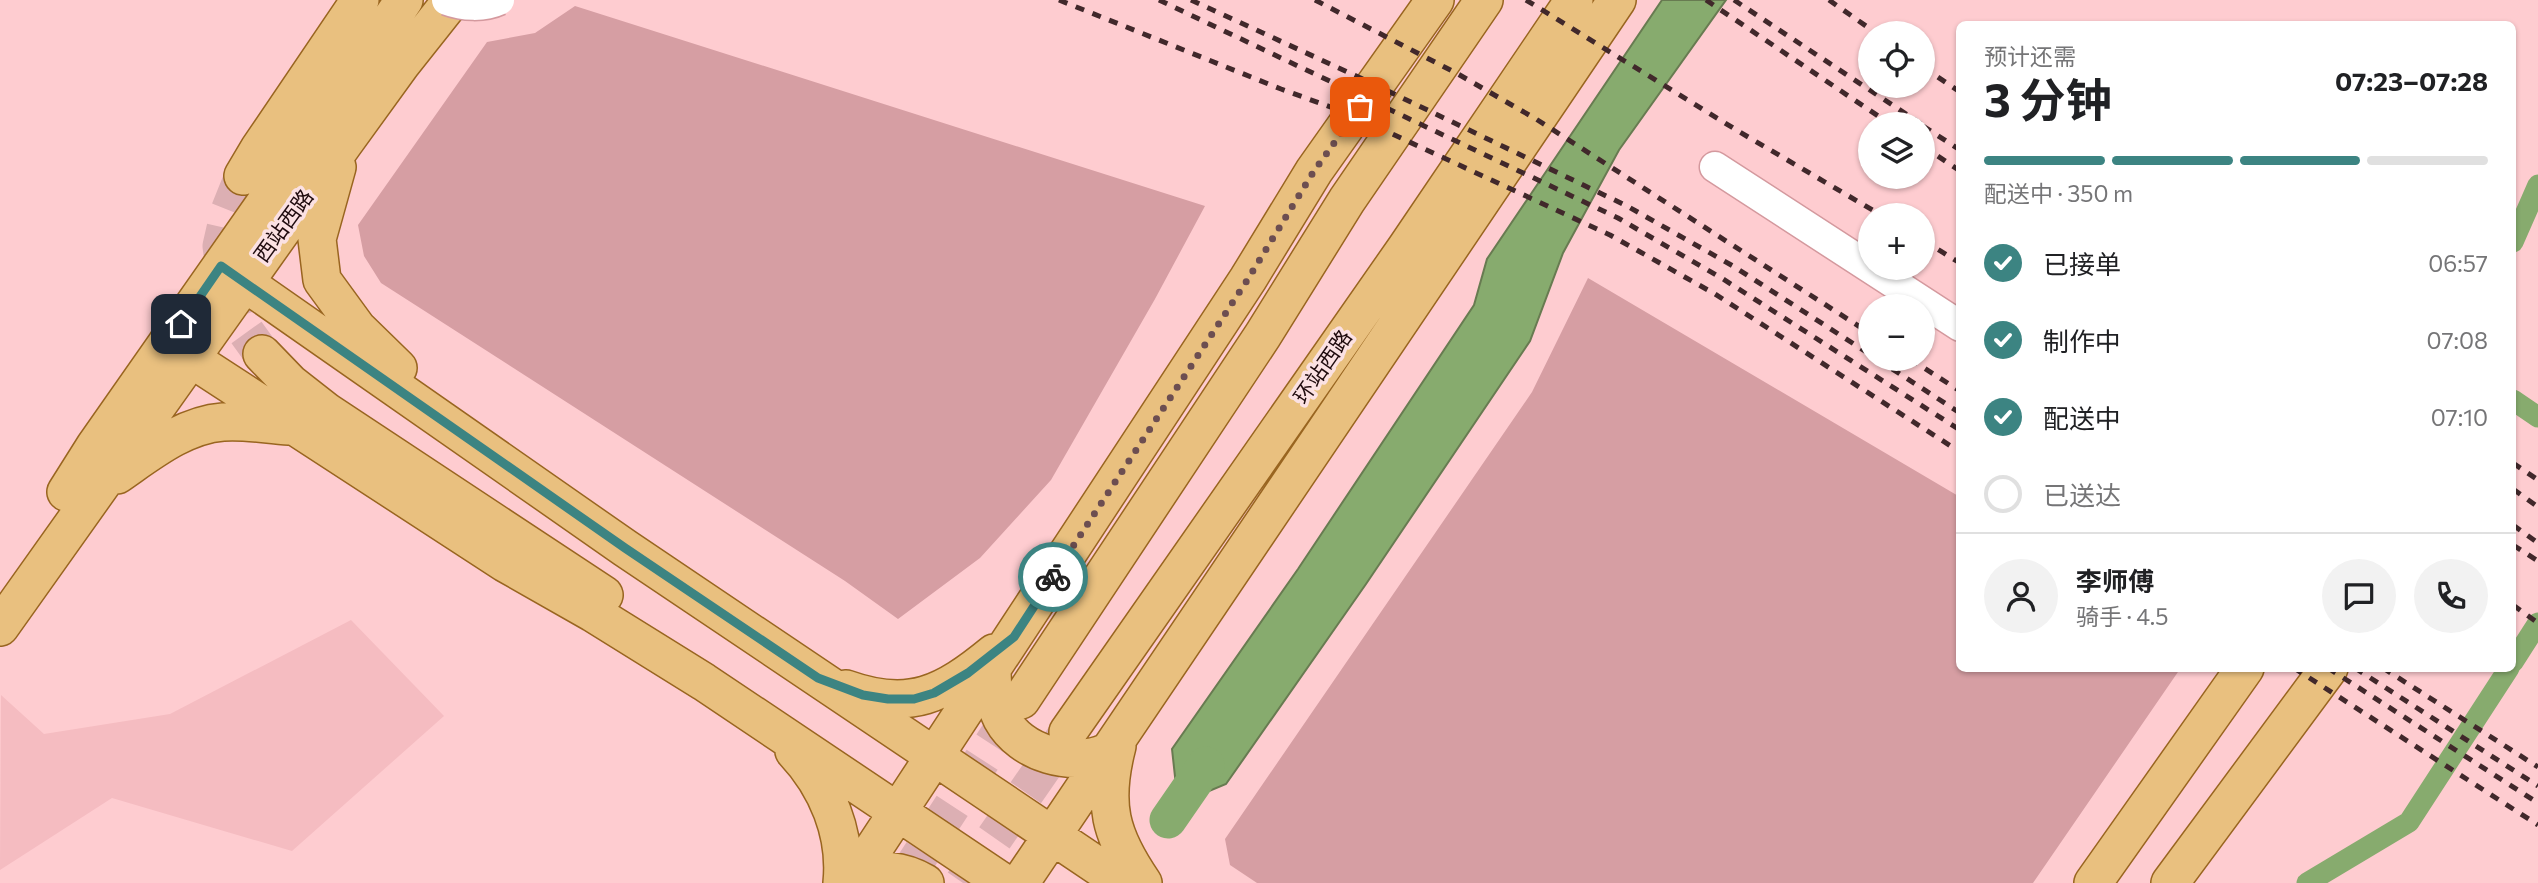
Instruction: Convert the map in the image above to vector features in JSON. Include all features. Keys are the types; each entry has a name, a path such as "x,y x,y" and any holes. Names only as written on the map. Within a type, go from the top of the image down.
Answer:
{"main road":[{"path":"243,176 360,0"},
{"name":"西站西路","path":"0,627 96,490 178,351 233,274 404,0"},
{"name":"西站西路","path":"233,274 344,143 450,0"},
{"path":"850,881 992,671 1248,279 1314,171 1435,0"},
{"path":"1021,700 1263,334 1347,200 1484,0"},
{"name":"环站西路","path":"1068,732 1398,259 1574,0"},
{"path":"1020,883 1617,0"},
{"path":"344,143 317,239 322,280 356,328 481,448"},
{"path":"233,274 625,548 1123,883"},
{"path":"178,351 505,563 593,613 704,682 1004,883"},
{"name":"西站西路","path":"0,597 95,446 178,351"},
{"path":"262,354 290,383 327,412 603,594 704,682"},
{"path":"96,490 153,450 191,428 224,422 292,426"},
{"path":"818,678 863,695 914,699 934,693 955,682 1014,637"},
{"path":"992,671 992,688 1003,721 1016,735 1044,752 1063,759 1094,758 1114,741"},
{"path":"2093,883 2242,672"},
{"path":"2170,883 2326,672"},
{"path":"769,724 818,782 834,818 850,881"},
{"path":"1114,741 1110,779 1111,813 1116,839 1143,883"},
{"path":"850,881 889,870 925,883"}],"street":[{"path":"450,0 458,4 491,4 499,0"},
{"path":"1715,167 1956,323"}],"shaded area":[{"path":"1662,0 1726,0 1619,150 1563,253 1530,341 1366,584 1226,784 1178,804 1172,749 1298,569 1474,305 1487,259"},
{"path":"575,6 1205,206 1051,480 980,558 898,619 845,581 381,283 364,256 358,225 487,42 535,33"},
{"path":"1588,278 1956,495 1956,672 2178,672 2033,883 1257,883 1230,865 1225,839 1532,392"},
{"path":"351,620 444,716 292,851 112,798 0,870 1,695 44,734 170,714"}],"waterway":[{"path":"2516,235 2538,185"},
{"path":"2516,402 2538,417"},
{"path":"2516,657 2538,623"},
{"path":"2307,883 2409,822 2506,672"},
{"path":"1168,820 1206,765"}],"tunnel":[{"path":"243,176 229,211 221,246 226,285 239,322 262,354"},
{"path":"902,883 1021,700"},
{"path":"963,883 1068,732"}],"railway":[{"path":"1059,0 1347,113 1610,235 1715,294 1956,449"},
{"path":"1159,0 1618,218 1723,279 1956,427"},
{"path":"1191,0 1627,206 1733,266 1858,347"},
{"path":"1315,0 1458,74 1536,119 1858,326"},
{"path":"1526,0 1861,203"},
{"path":"1706,0 1872,112"},
{"path":"1734,0 1903,112"},
{"path":"1829,0 1859,21"},
{"path":"1935,75 1956,89"},
{"path":"1935,134 1956,147"},
{"path":"1935,154 1956,168"},
{"path":"1935,247 1956,261"},
{"path":"1895,371 1956,410"},
{"path":"1929,371 1956,388"},
{"path":"2516,465 2538,480"},
{"path":"2516,491 2538,507"},
{"path":"2516,527 2538,543"},
{"path":"2516,547 2538,561"},
{"path":"2516,607 2538,623"},
{"path":"2300,672 2538,825"},
{"path":"2334,672 2538,803"},
{"path":"2361,672 2538,786"},
{"path":"2389,672 2538,767"}],"way so far":[{"path":"1053,577 1248,279 1314,171 1360,107"}],"route":[{"path":"181,324 221,266 775,650 818,678 863,695 914,699 934,693 955,682 1014,637 1053,577"}]}
